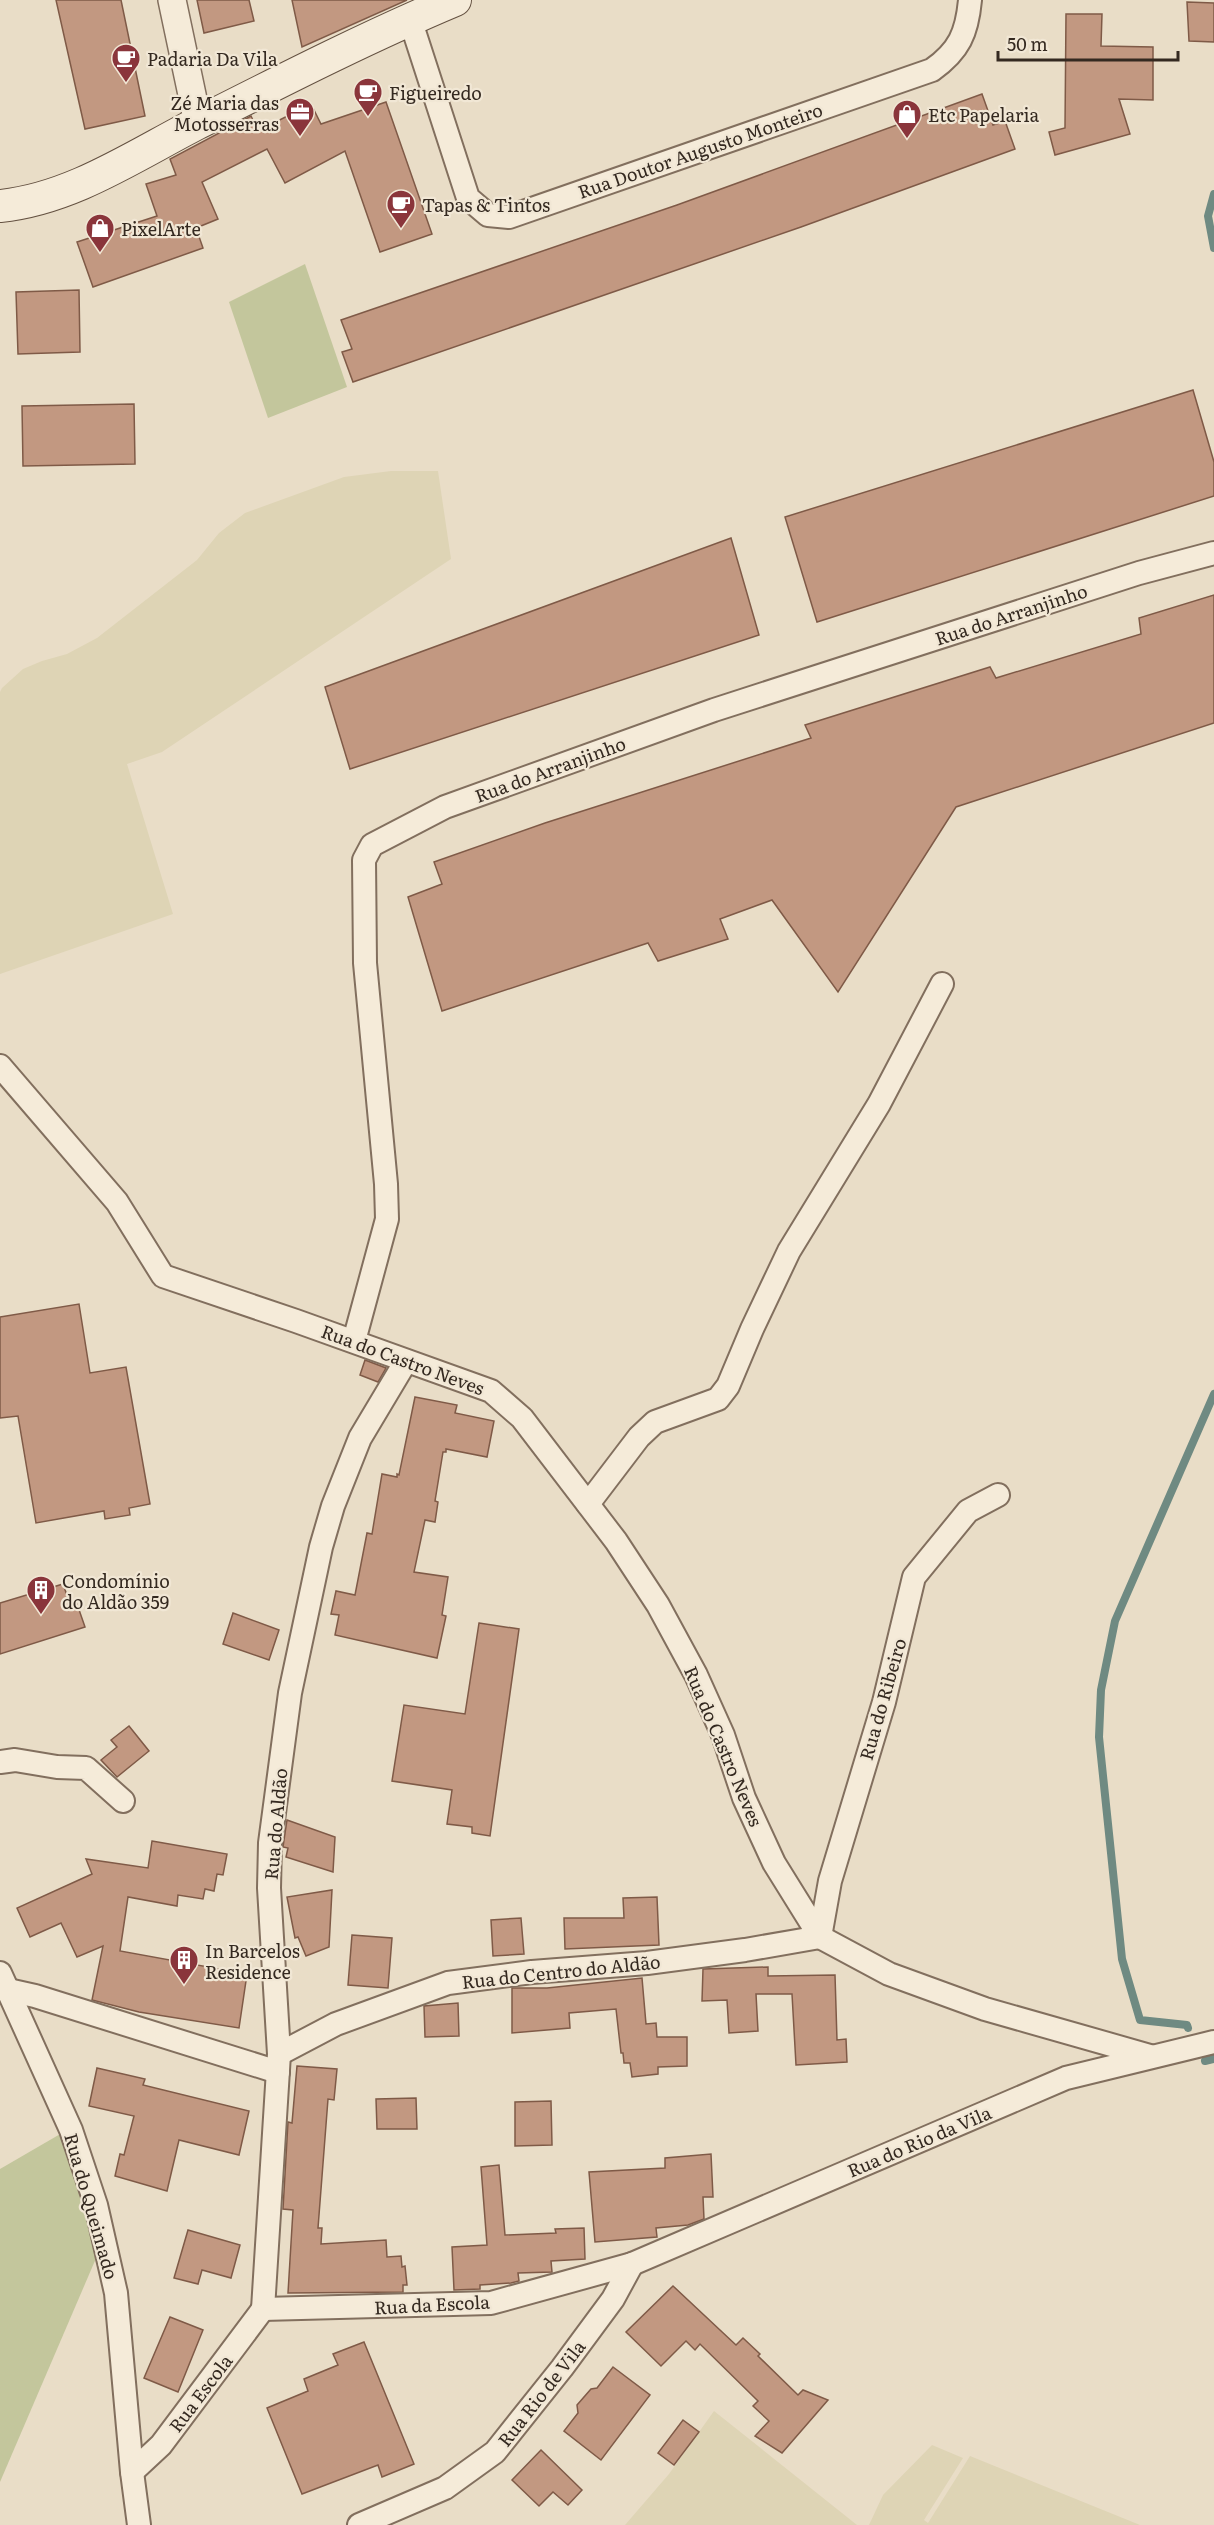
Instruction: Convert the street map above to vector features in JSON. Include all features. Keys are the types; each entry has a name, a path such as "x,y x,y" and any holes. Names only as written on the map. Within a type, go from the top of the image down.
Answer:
{"main road":[{"path":"0,206 26,203 77,186 198,123 410,19 455,0"}],"street":[{"path":"172,0 198,123"},
{"name":"Rua Doutor Augusto Monteiro","path":"410,19 468,198 488,215 509,217 932,70 947,59 961,42 970,0"},
{"name":"Rua do Arranjinho","path":"354,1341 387,1219 386,1184 366,963 364,860 372,845 445,807 714,710 1087,590 1214,553"},
{"path":"588,1504 639,1437 655,1422 718,1399 729,1386 752,1329 789,1251 879,1104 942,984"},
{"name":"Rua do Castro Neves","path":"0,1066 117,1202 163,1276 354,1341 491,1391 522,1418 588,1504 658,1605 696,1676 723,1735 744,1798 774,1863 820,1937"},
{"name":"Rua do Aldão","path":"263,2309 278,2063 269,1888 270,1843 290,1693 321,1547 333,1506 360,1438 406,1361"},
{"name":"Rua do Ribeiro","path":"820,1937 830,1881 884,1702 914,1577 968,1510 998,1495"},
{"path":"1,1756 57,1767 86,1768 123,1801"},
{"path":"820,1937 889,1974 985,2009 1150,2056"},
{"name":"Rua do Centro do Aldão","path":"278,2063 336,2024 448,1983 532,1972 658,1961 820,1937"},
{"path":"4,1982 35,1996 278,2063"},
{"name":"Rua do Queimado","path":"4,1982 71,2130 96,2205 116,2294 139,2525"},
{"name":"Rua do Rio da Vila","path":"632,2264 1066,2078 1214,2042"},
{"name":"Rua da Escola","path":"263,2309 490,2303 632,2264"},
{"name":"Rua Rio de Vila","path":"359,2525 445,2488 495,2452 600,2316 632,2264"},
{"name":"Rua Escola","path":"132,2472 161,2445 263,2309"}],"shaded area":[{"path":"391,471 438,471 451,559 162,752 127,764 173,914 0,974 0,692 2,688 23,669 67,654 97,638 197,560 219,533 245,513 344,477"},
{"path":"714,2411 857,2525 625,2525 669,2474"},
{"path":"932,2445 963,2458 924,2520 928,2523 970,2456 1140,2525 869,2525 883,2495"}],"green space":[{"path":"305,264 347,387 268,418 229,302"},
{"path":"62,2133 83,2190 97,2256 0,2482 0,2169"}],"building":[{"path":"56,0 121,0 145,116 85,129"},
{"path":"197,0 249,0 254,21 204,33"},
{"path":"292,0 407,0 302,47"},
{"path":"1187,2 1214,3 1214,42 1189,41"},
{"path":"1066,14 1102,14 1101,46 1153,47 1153,100 1119,99 1130,134 1055,155 1049,132 1065,128"},
{"path":"982,94 993,125 1005,121 1015,149 801,227 353,382 342,352 352,349 341,320 677,205"},
{"path":"386,102 432,234 380,252 345,151 285,183 267,149 202,182 218,219 196,228 203,248 93,287 77,242 157,216 146,184 176,175 170,159 251,116 258,131 311,104 321,124"},
{"path":"79,290 80,352 18,354 16,292"},
{"path":"1193,390 1214,462 1214,496 817,622 785,517"},
{"path":"134,404 135,464 23,466 22,406"},
{"path":"731,538 759,635 350,769 325,687"},
{"path":"1214,595 1214,723 956,807 838,992 772,900 720,919 728,939 658,961 648,943 442,1011 408,897 442,884 434,862 545,823 811,738 805,725 990,667 996,678 1141,634 1139,618"},
{"path":"79,1304 90,1373 126,1367 150,1504 129,1508 130,1515 105,1519 104,1511 36,1523 18,1416 0,1418 0,1317"},
{"path":"365,1360 386,1368 378,1382 360,1375"},
{"path":"415,1397 457,1405 455,1413 494,1421 487,1457 446,1449 446,1452 443,1452 435,1501 438,1502 435,1522 425,1520 414,1572 448,1577 442,1615 446,1616 437,1658 335,1635 339,1615 331,1614 336,1591 355,1595 367,1533 372,1534 382,1474 397,1477 397,1474 399,1475"},
{"name":"Condomínio do Aldão 359","path":"63,1584 70,1604 76,1601 85,1627 0,1654 0,1603"},
{"path":"233,1613 279,1630 269,1660 223,1644"},
{"path":"479,1623 519,1629 490,1836 472,1833 472,1827 447,1824 452,1790 392,1781 404,1705 465,1714"},
{"path":"129,1726 149,1751 117,1777 101,1760 117,1747 111,1740"},
{"path":"287,1820 335,1837 333,1872 286,1857 288,1848 283,1847"},
{"path":"152,1841 227,1854 223,1875 217,1874 214,1891 205,1889 203,1899 178,1895 177,1906 128,1897 120,1951 247,1974 239,2028 139,2012 92,2000 103,1946 77,1957 61,1923 30,1937 17,1908 92,1874 86,1859 148,1868"},
{"path":"332,1890 329,1947 306,1956 298,1937 295,1938 287,1897"},
{"path":"657,1897 659,1945 565,1949 564,1918 624,1918 623,1898"},
{"path":"521,1918 524,1954 493,1956 491,1920"},
{"path":"352,1935 392,1938 388,1988 348,1985"},
{"path":"768,1967 768,1976 835,1975 837,2040 846,2039 847,2062 796,2065 792,1994 756,1994 758,2031 729,2033 727,2000 702,2001 703,1969"},
{"path":"642,1978 646,2024 656,2023 657,2037 687,2037 687,2066 658,2067 658,2074 632,2077 630,2063 624,2063 623,2053 621,2053 616,2009 569,2013 570,2028 512,2033 512,1988 547,1988"},
{"path":"458,2003 459,2036 425,2037 424,2006"},
{"path":"297,2066 337,2069 334,2100 328,2099 318,2228 322,2228 321,2244 386,2240 387,2257 401,2256 402,2267 405,2266 407,2285 403,2285 403,2292 288,2293 293,2210 283,2209 288,2122 292,2123"},
{"path":"97,2068 145,2079 143,2085 249,2111 239,2155 179,2140 167,2191 115,2176 120,2154 124,2155 134,2116 89,2106"},
{"path":"416,2098 417,2129 377,2129 376,2099"},
{"path":"551,2101 552,2145 515,2146 515,2102"},
{"path":"711,2154 713,2197 703,2197 704,2219 688,2225 656,2228 657,2237 595,2242 589,2172 665,2168 665,2158"},
{"path":"499,2165 505,2235 556,2233 555,2229 584,2228 585,2259 551,2261 552,2272 518,2273 519,2281 511,2283 480,2285 480,2289 454,2290 452,2247 487,2245 481,2167"},
{"path":"188,2230 240,2245 231,2278 202,2270 198,2284 174,2278"},
{"path":"673,2286 736,2345 743,2338 798,2395 803,2390 828,2400 782,2453 755,2436 769,2421 753,2406 758,2401 700,2344 695,2350 686,2341 661,2366 626,2332"},
{"path":"170,2317 203,2330 178,2392 144,2378"},
{"path":"364,2342 414,2464 382,2477 378,2465 302,2494 267,2408 308,2391 304,2379 338,2365 333,2354"},
{"path":"613,2367 650,2395 601,2460 564,2431 578,2413 577,2405 591,2389 597,2388"},
{"path":"683,2420 699,2432 674,2465 658,2453"},
{"path":"541,2450 582,2490 568,2505 553,2492 539,2506 512,2480"}],"waterway":[{"path":"1214,194 1208,216 1214,248"},
{"path":"1188,2028 1187,2025 1140,2020 1122,1959 1099,1737 1101,1690 1115,1621 1214,1394"},
{"path":"1205,2061 1214,2059"}],"place":[{"name":"Padaria Da Vila","path":"126,84"},
{"name":"Figueiredo","path":"368,118"},
{"name":"Zé Maria das Motosserras","path":"300,138"},
{"name":"Etc Papelaria","path":"907,140"},
{"name":"Tapas & Tintos","path":"401,230"},
{"name":"PixelArte","path":"100,254"},
{"name":"Condomínio do Aldão 359","path":"41,1616"},
{"name":"In Barcelos Residence","path":"184,1986"}]}
